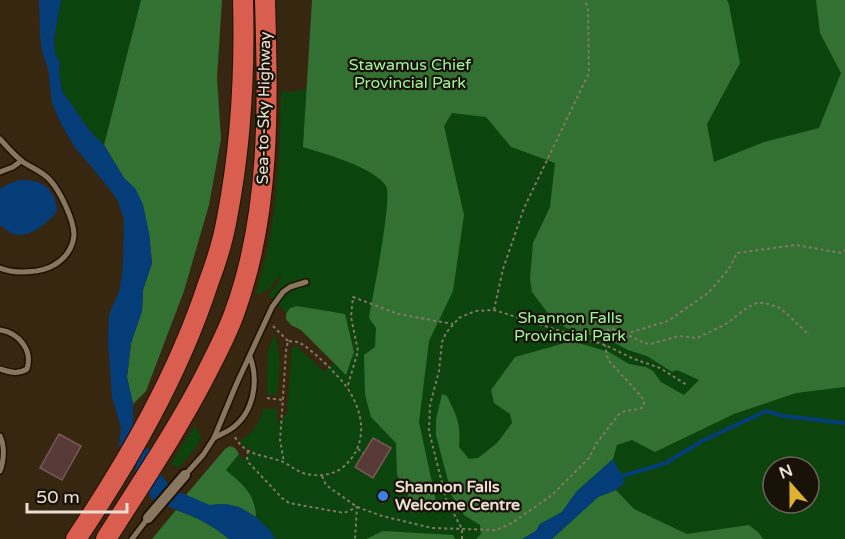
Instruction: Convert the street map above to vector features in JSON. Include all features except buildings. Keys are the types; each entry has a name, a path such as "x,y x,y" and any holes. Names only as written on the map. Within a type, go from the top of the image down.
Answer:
{"highway":[{"name":"Sea-to-Sky Highway","path":"76,539 142,431 174,370 200,309 215,264 227,220 236,162 242,101 243,0"},
{"name":"Sea-to-Sky Highway","path":"106,539 188,408 234,315 246,275 259,215 265,166 266,0"}],"street":[{"path":"148,518 185,475"}],"lane":[{"path":"0,139 21,161 50,179 66,207 74,235 72,246 66,255 47,268 26,272 6,271 0,268"},
{"path":"0,172 13,168 21,161"},
{"path":"185,475 214,438 272,307 283,292 306,282"},
{"path":"0,330 18,337 24,344 29,362 27,369 21,373 0,369"},
{"path":"214,438 231,429 245,413 254,393 253,366 250,357"},
{"path":"0,436 3,464 0,471"},
{"path":"132,539 148,518"}],"path":[{"path":"494,310 503,268 524,208 589,73 588,9 585,0"},
{"path":"625,334 668,321 708,293 729,269 737,253 796,244 841,253 845,250"},
{"path":"347,387 358,351 351,317 353,297 398,314 453,324"},
{"path":"592,341 605,331 612,329 651,344 679,336 697,338 726,324 757,303 778,307 809,335"},
{"path":"462,539 462,529 446,499 429,431 430,405 439,371 442,342 453,324 466,314 494,310 605,345 660,368 687,385"},
{"path":"231,429 242,447 248,451 284,462 304,474 322,476 332,474 350,461 358,449 362,423 347,387 322,360 298,342 288,341 266,320"},
{"path":"284,462 280,440 288,341"},
{"path":"322,476 326,485 357,507 382,516 432,528 496,530 512,523 552,495 590,458 596,444 619,414 644,406 641,396 608,360 605,345"},
{"path":"267,398 282,400"},
{"path":"358,449 364,453"},
{"path":"248,451 249,463 289,503 344,513 357,507"},
{"path":"355,539 357,507"}],"green space":[{"path":"61,0 141,0 104,145 90,131 62,91 60,62 55,54 54,39"},
{"path":"141,0 222,0 217,78 221,139 209,205 184,291 146,391 133,404 127,377 131,343 142,311 143,290 152,263 149,233 135,189 124,178 104,145"},
{"name":"Stawamus Chief Provincial Park","path":"312,0 727,0 740,63 707,124 714,162 764,142 819,128 841,73 820,33 816,0 845,0 845,387 796,393 734,414 655,452 632,440 617,445 613,459 577,491 562,512 540,524 536,531 522,539 476,539 481,534 480,525 464,515 452,496 436,435 436,419 442,394 447,396 458,420 459,447 469,459 478,458 497,443 512,423 510,414 494,403 491,390 515,357 572,341 609,352 629,364 646,367 653,371 661,382 684,395 699,380 677,370 672,372 647,356 613,342 566,328 550,316 532,292 530,279 533,243 550,207 555,163 511,147 486,117 452,113 444,126 464,215 453,291 429,341 419,422 436,501 424,505 411,502 397,475 396,443 371,417 365,395 364,355 375,347 376,328 369,318 387,209 386,186 380,179 360,167 303,147"},
{"name":"Shannon Falls Provincial Park","path":"332,0 845,0 845,539 169,539 230,474 226,470 239,454 243,460 252,450 243,446 240,441 255,427 263,409 277,409 277,424 287,413 292,347 296,346 325,372 337,360 268,295 279,283 281,274 268,290 256,295 269,243 275,200 281,92 298,91 333,81"},
{"path":"297,306 345,314 354,352 346,375 301,330 291,325 286,319 290,308"},
{"path":"274,334 279,356 277,395 267,394 268,351"},
{"path":"195,425 202,436 194,450 178,468 171,464"},
{"path":"230,446 235,448 239,454 226,470 243,485 251,496 256,517 239,507 225,504 209,505 186,495"},
{"path":"616,490 634,509 687,534 749,525 763,539 552,539 598,497"},
{"path":"176,510 204,522 229,539 152,539"},
{"path":"383,531 453,535 455,539 366,539"}],"water":[{"path":"39,0 61,0 54,39 55,54 60,62 62,91 90,131 104,145 124,178 135,188 143,204 152,263 143,290 142,311 131,343 127,377 133,404 133,429 142,447 150,449 159,473 173,489 209,505 225,504 239,507 256,517 270,530 275,539 229,539 197,518 151,498 135,472 138,458 119,446 121,428 112,397 108,343 109,315 120,289 123,266 124,219 117,199 76,149 52,103 48,69 42,51"},
{"path":"21,180 36,181 47,187 54,198 57,212 38,229 20,235 13,234 0,225 0,189"},
{"path":"613,459 625,482 616,490 598,497 552,539 523,539 536,531 540,524 562,512 577,491"}],"waterway":[{"path":"619,477 666,463 702,441 766,411 783,416 845,423"}],"place":[{"name":"Shannon Falls Welcome Centre","path":"383,496"}]}
